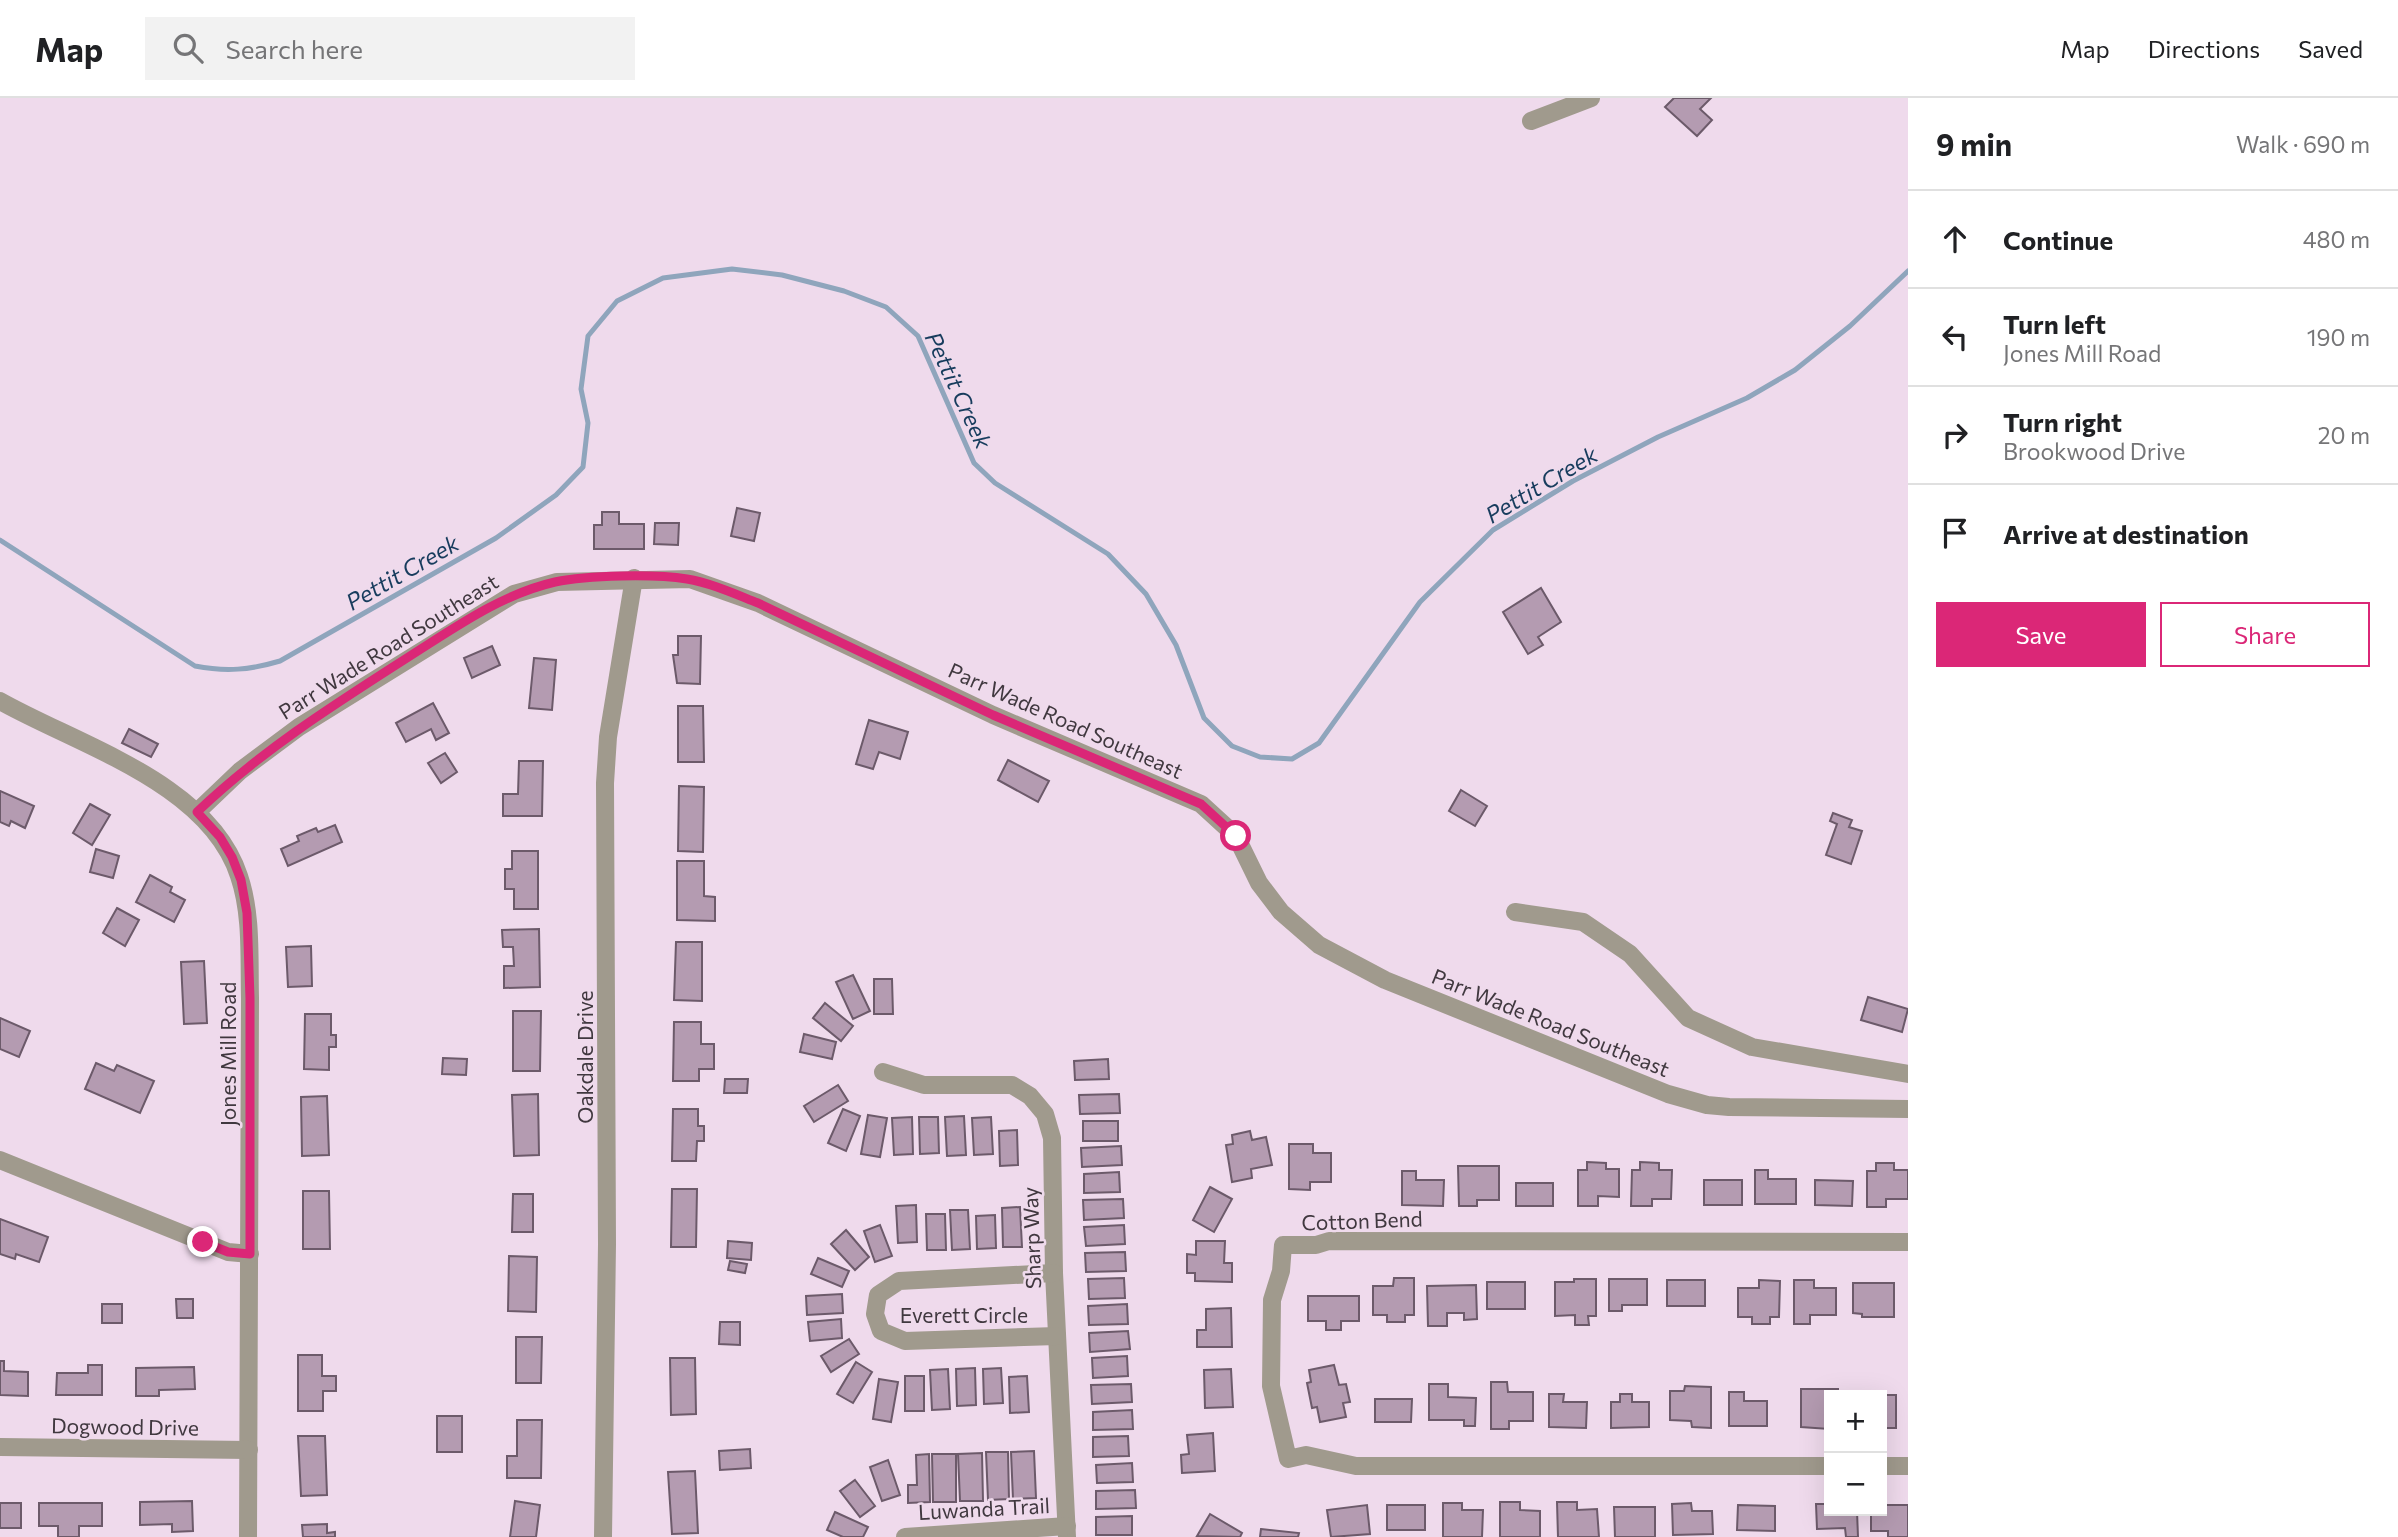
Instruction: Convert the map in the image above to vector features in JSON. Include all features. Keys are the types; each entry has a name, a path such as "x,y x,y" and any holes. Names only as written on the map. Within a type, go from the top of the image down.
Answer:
{"street":[{"path":"1531,121 1591,98"},
{"name":"Parr Wade Road Southeast","path":"197,812 240,771 299,727 514,594 557,582 634,578 690,579 758,603 993,715 1201,804 1236,836 1259,883 1281,912 1319,946 1385,980 1668,1094 1707,1105 1908,1109"},
{"name":"Oakdale Drive","path":"603,1537 607,1244 605,783 608,737 634,578"},
{"name":"Jones Mill Road","path":"0,701 151,778 197,812 220,837 241,880 247,913 250,998 248,1537"},
{"path":"1515,912 1583,922 1630,954 1688,1018 1752,1047 1908,1074"},
{"name":"Sharp Way","path":"883,1072 924,1085 1012,1086 1022,1089 1039,1104 1052,1138 1054,1273 1067,1532"},
{"path":"0,1160 228,1252 250,1254"},
{"name":"Cotton Bend","path":"1824,1466 1356,1466 1306,1455 1288,1459 1271,1387 1272,1300 1281,1271 1283,1245 1316,1245 1329,1241 1908,1242"},
{"name":"Everett Circle","path":"1054,1273 899,1281 878,1295 875,1314 881,1331 905,1341 1057,1336"},
{"name":"Dogwood Drive","path":"0,1447 249,1450"},
{"path":"1887,1466 1908,1466"},
{"name":"Luwanda Trail","path":"905,1537 1067,1532"}],"building":[{"path":"1674,98 1711,98 1700,109 1712,120 1697,136 1665,107"},
{"path":"737,508 760,513 754,541 731,536"},
{"path":"602,512 619,512 619,524 644,524 644,549 594,549 594,525 602,525"},
{"path":"655,523 679,523 678,545 654,544"},
{"path":"1541,588 1561,622 1538,637 1543,645 1528,654 1503,612"},
{"path":"678,636 701,636 700,684 677,683 673,655 678,655"},
{"path":"492,646 500,665 472,678 464,658"},
{"path":"534,658 556,660 552,710 529,708"},
{"path":"433,703 449,733 436,740 431,729 406,742 396,723"},
{"path":"678,706 703,706 704,762 678,762"},
{"path":"869,720 908,732 900,759 879,752 873,769 856,764"},
{"path":"129,729 158,744 151,757 122,743"},
{"path":"445,753 457,772 441,783 428,763"},
{"path":"1008,760 1049,781 1038,802 998,780"},
{"path":"519,761 543,761 542,816 503,816 503,794 518,794"},
{"path":"679,786 704,787 703,852 678,851"},
{"path":"1461,790 1487,806 1475,826 1449,811"},
{"path":"0,791 34,806 25,828 11,821 9,826 0,822"},
{"path":"90,804 110,815 92,845 73,833"},
{"path":"1833,813 1852,820 1849,827 1862,831 1851,864 1826,855 1837,824 1830,821"},
{"path":"335,825 342,842 288,866 281,849 299,841 297,836 316,828 318,832"},
{"path":"96,849 119,856 113,878 90,872"},
{"path":"512,851 538,851 538,909 514,909 514,889 505,889 505,869 512,869"},
{"path":"677,861 704,861 704,896 715,897 715,921 677,920"},
{"path":"150,875 172,887 170,892 185,900 174,922 136,902"},
{"path":"117,908 139,920 125,946 103,933"},
{"path":"539,929 540,987 504,988 504,966 514,966 513,947 503,947 502,930"},
{"path":"676,942 702,942 702,1001 674,1000"},
{"path":"311,946 312,986 288,987 286,947"},
{"path":"204,961 207,1023 184,1024 181,962"},
{"path":"853,975 870,1011 853,1019 836,982"},
{"path":"874,979 892,979 893,1014 874,1014"},
{"path":"1868,997 1908,1009 1902,1032 1861,1020"},
{"path":"825,1003 853,1026 841,1041 813,1018"},
{"path":"513,1011 541,1011 540,1071 513,1071"},
{"path":"305,1014 331,1014 331,1035 336,1035 336,1047 329,1047 329,1070 304,1069"},
{"path":"0,1018 30,1031 19,1057 0,1049"},
{"path":"674,1022 701,1022 701,1044 714,1044 714,1069 699,1069 699,1081 673,1081"},
{"path":"804,1034 836,1042 832,1059 800,1052"},
{"path":"443,1058 467,1059 466,1075 442,1074"},
{"path":"1108,1059 1109,1079 1075,1080 1074,1061"},
{"path":"96,1063 114,1071 117,1065 154,1081 140,1113 85,1089"},
{"path":"725,1079 748,1079 747,1093 724,1093"},
{"path":"838,1085 848,1101 814,1122 804,1106"},
{"path":"538,1094 539,1155 514,1156 512,1095"},
{"path":"1119,1094 1120,1113 1080,1114 1079,1095"},
{"path":"327,1096 329,1155 302,1156 301,1097"},
{"path":"673,1109 698,1109 698,1126 704,1126 704,1141 697,1141 696,1161 672,1161"},
{"path":"843,1109 860,1116 846,1151 828,1143"},
{"path":"868,1115 887,1118 880,1157 861,1154"},
{"path":"964,1116 966,1155 947,1156 945,1117"},
{"path":"912,1117 913,1154 894,1155 892,1118"},
{"path":"919,1117 938,1117 939,1153 920,1154"},
{"path":"991,1117 993,1154 974,1155 972,1118"},
{"path":"1083,1121 1118,1121 1118,1141 1083,1141"},
{"path":"1017,1130 1018,1165 1000,1166 999,1131"},
{"path":"1250,1131 1252,1140 1266,1137 1272,1165 1251,1169 1252,1178 1232,1182 1226,1145 1233,1144 1232,1135"},
{"path":"1289,1144 1313,1144 1313,1153 1331,1153 1331,1182 1310,1182 1310,1190 1289,1189"},
{"path":"1121,1146 1122,1165 1082,1167 1081,1148"},
{"path":"1587,1162 1606,1163 1606,1169 1619,1169 1619,1197 1598,1196 1598,1206 1578,1206 1578,1170 1587,1170"},
{"path":"1640,1162 1659,1163 1659,1170 1672,1170 1671,1199 1652,1199 1652,1206 1631,1206 1632,1170 1640,1170"},
{"path":"1876,1163 1894,1163 1894,1170 1908,1170 1908,1199 1886,1199 1886,1207 1867,1207 1867,1171 1876,1171"},
{"path":"1458,1166 1499,1166 1499,1200 1477,1200 1477,1206 1459,1206"},
{"path":"1755,1170 1768,1170 1768,1179 1796,1179 1796,1204 1755,1204"},
{"path":"1402,1171 1416,1171 1416,1180 1444,1180 1443,1206 1402,1205"},
{"path":"1119,1172 1120,1192 1084,1193 1084,1174"},
{"path":"1704,1180 1742,1180 1742,1205 1704,1205"},
{"path":"1815,1180 1853,1181 1852,1206 1815,1205"},
{"path":"1516,1183 1553,1183 1553,1206 1516,1206"},
{"path":"1210,1187 1232,1199 1214,1232 1193,1220"},
{"path":"672,1189 697,1189 696,1247 671,1247"},
{"path":"303,1191 329,1191 330,1249 303,1249"},
{"path":"513,1194 533,1194 533,1232 512,1232"},
{"path":"1123,1199 1124,1218 1084,1220 1083,1200"},
{"path":"916,1205 917,1242 898,1243 896,1206"},
{"path":"1020,1207 1022,1247 1003,1247 1002,1208"},
{"path":"950,1210 968,1210 970,1249 952,1250"},
{"path":"926,1214 945,1214 946,1250 927,1250"},
{"path":"995,1215 996,1248 977,1249 976,1216"},
{"path":"0,1219 48,1237 39,1262 16,1254 15,1259 0,1254"},
{"path":"880,1225 892,1256 875,1262 864,1231"},
{"path":"1124,1225 1125,1244 1086,1246 1084,1227"},
{"path":"846,1230 869,1257 855,1270 831,1244"},
{"path":"728,1241 752,1243 751,1260 727,1258"},
{"path":"1196,1241 1225,1241 1224,1263 1232,1263 1232,1282 1195,1281 1195,1273 1187,1273 1187,1254 1196,1255"},
{"path":"1125,1252 1126,1271 1086,1272 1085,1253"},
{"path":"509,1256 537,1257 536,1312 508,1311"},
{"path":"818,1258 849,1271 842,1287 811,1274"},
{"path":"730,1261 747,1264 745,1273 728,1270"},
{"path":"1124,1278 1125,1298 1089,1299 1088,1279"},
{"path":"1394,1278 1414,1278 1414,1315 1405,1315 1405,1322 1387,1322 1387,1315 1373,1315 1373,1286 1393,1286"},
{"path":"1574,1279 1596,1279 1596,1316 1588,1316 1589,1325 1575,1325 1575,1315 1555,1316 1555,1282 1574,1282"},
{"path":"1609,1279 1647,1279 1647,1305 1622,1305 1622,1311 1609,1311"},
{"path":"1667,1280 1705,1280 1705,1306 1667,1306"},
{"path":"1759,1280 1780,1281 1779,1317 1770,1317 1770,1324 1752,1324 1752,1317 1738,1317 1738,1288 1759,1288"},
{"path":"1794,1280 1814,1280 1814,1288 1836,1288 1836,1315 1810,1315 1810,1324 1794,1324"},
{"path":"1487,1282 1525,1282 1525,1309 1487,1309"},
{"path":"1853,1283 1894,1283 1894,1317 1862,1317 1862,1314 1853,1313"},
{"path":"1476,1285 1477,1319 1464,1320 1464,1313 1447,1313 1447,1326 1428,1326 1427,1286"},
{"path":"842,1294 843,1313 807,1315 806,1296"},
{"path":"1308,1296 1359,1296 1359,1321 1341,1321 1341,1330 1326,1330 1326,1321 1308,1321"},
{"path":"176,1299 193,1299 193,1318 177,1318"},
{"path":"102,1304 122,1304 122,1323 102,1323"},
{"path":"1127,1304 1128,1324 1089,1325 1088,1306"},
{"path":"1231,1308 1232,1347 1197,1347 1197,1330 1206,1330 1206,1309"},
{"path":"841,1319 842,1338 810,1341 808,1322"},
{"path":"720,1322 740,1322 740,1345 719,1344"},
{"path":"1128,1331 1130,1349 1090,1352 1089,1333"},
{"path":"516,1337 542,1337 541,1383 516,1383"},
{"path":"849,1339 859,1354 831,1372 821,1356"},
{"path":"298,1355 322,1355 322,1376 336,1376 336,1391 323,1391 323,1411 298,1411"},
{"path":"1127,1356 1128,1376 1093,1378 1092,1358"},
{"path":"670,1358 695,1358 696,1414 671,1415"},
{"path":"0,1361 4,1361 4,1371 28,1372 28,1396 0,1395"},
{"path":"856,1362 872,1372 853,1403 837,1394"},
{"path":"88,1365 102,1365 102,1395 56,1395 57,1373 88,1373"},
{"path":"1334,1365 1339,1385 1346,1384 1350,1402 1343,1403 1346,1417 1320,1422 1317,1407 1312,1408 1307,1383 1311,1382 1309,1370"},
{"path":"194,1367 195,1389 159,1390 159,1396 136,1396 136,1368"},
{"path":"975,1368 976,1405 957,1406 956,1369"},
{"path":"1001,1368 1003,1403 984,1404 983,1369"},
{"path":"948,1369 950,1409 932,1410 930,1370"},
{"path":"1231,1369 1233,1407 1205,1408 1204,1370"},
{"path":"905,1376 924,1376 924,1411 905,1411"},
{"path":"1027,1376 1029,1412 1010,1413 1009,1377"},
{"path":"879,1379 898,1382 891,1422 873,1419"},
{"path":"1491,1382 1507,1382 1508,1392 1533,1392 1533,1421 1509,1421 1509,1429 1491,1429"},
{"path":"1131,1384 1132,1402 1092,1404 1091,1385"},
{"path":"1429,1384 1448,1384 1448,1397 1476,1398 1475,1426 1464,1426 1464,1420 1429,1420"},
{"path":"1685,1386 1711,1387 1711,1428 1692,1427 1691,1421 1670,1420 1670,1391 1684,1391"},
{"path":"1801,1389 1838,1389 1824,1390 1824,1429 1801,1427"},
{"path":"1729,1392 1744,1392 1744,1401 1767,1401 1767,1426 1729,1426"},
{"path":"1549,1394 1564,1394 1563,1402 1587,1402 1586,1428 1549,1427"},
{"path":"1620,1394 1632,1394 1632,1402 1649,1402 1649,1427 1611,1428 1611,1402 1620,1402"},
{"path":"1887,1395 1896,1395 1896,1428 1887,1428"},
{"path":"1375,1399 1412,1399 1411,1422 1375,1422"},
{"path":"1132,1410 1133,1429 1093,1430 1093,1412"},
{"path":"437,1416 462,1416 462,1452 437,1452"},
{"path":"517,1420 542,1420 541,1478 507,1478 507,1456 517,1456"},
{"path":"1213,1433 1215,1471 1182,1473 1181,1455 1189,1454 1187,1435"},
{"path":"298,1436 325,1436 327,1495 301,1496"},
{"path":"1128,1436 1129,1456 1093,1457 1093,1437"},
{"path":"750,1449 751,1468 720,1470 719,1451"},
{"path":"1034,1451 1036,1498 1013,1499 1011,1452"},
{"path":"986,1452 1008,1452 1009,1499 988,1500"},
{"path":"982,1453 983,1501 960,1501 958,1454"},
{"path":"929,1454 930,1502 908,1503 908,1485 917,1485 916,1455"},
{"path":"932,1454 956,1454 956,1502 933,1502"},
{"path":"888,1460 900,1495 882,1501 870,1467"},
{"path":"1132,1463 1133,1482 1097,1483 1096,1465"},
{"path":"695,1471 698,1533 672,1534 668,1472"},
{"path":"855,1480 875,1506 860,1517 840,1491"},
{"path":"1135,1490 1136,1508 1096,1509 1096,1491"},
{"path":"192,1501 193,1531 172,1532 172,1524 140,1525 140,1502"},
{"path":"515,1501 540,1505 536,1537 510,1537"},
{"path":"1500,1502 1520,1502 1520,1510 1540,1511 1540,1537 1500,1537"},
{"path":"1557,1502 1577,1502 1577,1510 1597,1509 1599,1537 1558,1537"},
{"path":"0,1503 21,1503 21,1528 0,1528"},
{"path":"39,1503 102,1503 102,1526 79,1526 79,1537 58,1537 58,1526 39,1526"},
{"path":"1443,1503 1462,1503 1462,1510 1483,1510 1482,1537 1443,1537"},
{"path":"1691,1503 1692,1511 1712,1511 1713,1534 1673,1535 1672,1504"},
{"path":"1816,1504 1824,1504 1824,1516 1857,1516 1858,1537 1846,1537 1845,1528 1817,1529"},
{"path":"1367,1505 1370,1534 1331,1537 1327,1510"},
{"path":"1387,1505 1425,1505 1425,1530 1387,1530"},
{"path":"1738,1505 1775,1506 1775,1531 1737,1530"},
{"path":"1887,1505 1908,1505 1908,1537 1888,1537 1888,1531 1871,1531 1871,1516 1887,1516"},
{"path":"1614,1507 1655,1507 1655,1537 1615,1537"},
{"path":"835,1512 868,1527 863,1537 843,1537 827,1530"},
{"path":"1210,1514 1242,1533 1240,1537 1197,1536"},
{"path":"1132,1516 1132,1535 1096,1535 1096,1517"},
{"path":"327,1524 327,1533 335,1532 335,1537 303,1537 302,1525"},
{"path":"1261,1529 1299,1533 1298,1537 1260,1537"}],"waterway":[{"name":"Pettit Creek","path":"0,540 195,666 238,669 280,661 496,538 556,495 583,467 588,423 581,389 588,336 617,301 663,278 732,269 782,275 844,291 886,307 918,336 974,463 995,483 1108,554 1146,594 1176,645 1204,718 1232,746 1260,757 1292,759 1319,743 1420,602 1493,530 1573,481 1658,437 1747,398 1795,370 1850,326 1908,271"}],"route":[{"path":"203,1242 228,1252 250,1254 250,998 248,927 241,880 220,837 197,812 240,771 299,727 514,594 557,582 594,579 690,579 758,603 993,715 1201,804 1236,836"}]}
